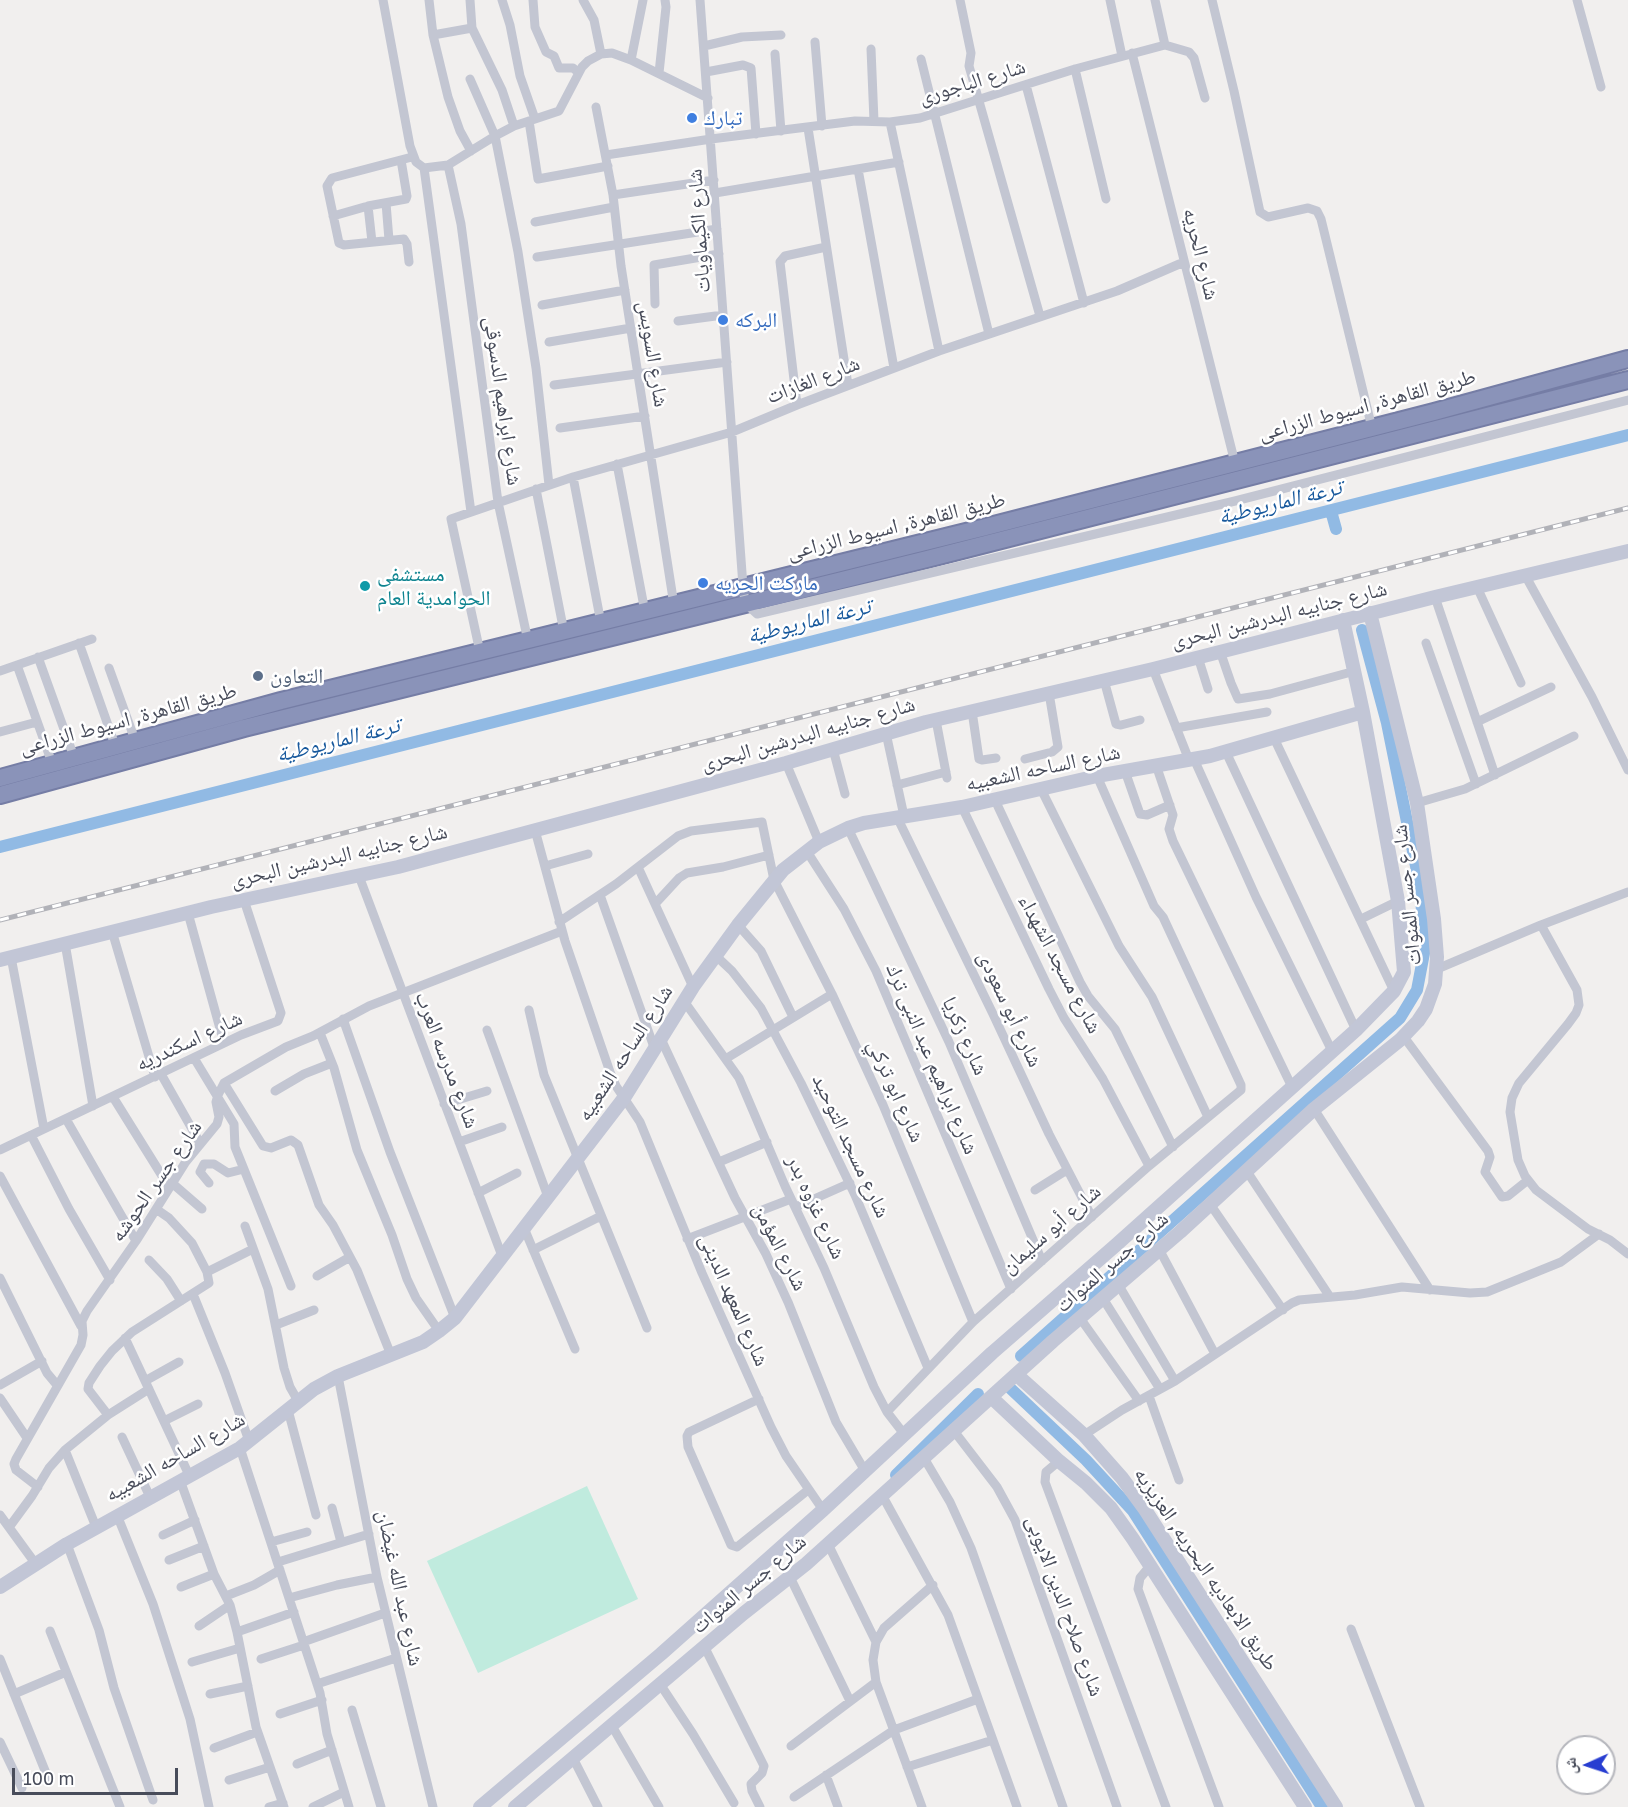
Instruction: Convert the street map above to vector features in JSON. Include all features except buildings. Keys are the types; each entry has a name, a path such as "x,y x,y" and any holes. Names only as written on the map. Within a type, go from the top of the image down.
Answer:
{"highway":[{"name":"طريق القاهرة, اسيوط الزراعى","path":"0,795 1628,359"},
{"name":"طريق القاهرة, اسيوط الزراعى","path":"0,778 115,745 480,652 674,605 744,595 1628,380"}],"street":[{"path":"383,0 412,157 424,168 471,512"},
{"path":"429,0 433,35 452,109 471,151"},
{"path":"470,0 472,28 502,90 514,126"},
{"path":"502,0 532,120 538,179 608,166"},
{"path":"533,0 536,33 546,52 554,56 559,68 573,68 578,72"},
{"path":"583,0 594,20 600,54"},
{"path":"631,60 644,0"},
{"path":"659,73 665,0"},
{"name":"شارع الكيماويات","path":"700,0 744,595"},
{"path":"960,0 971,53 969,66 1040,316"},
{"name":"شارع الحريه","path":"1110,0 1184,262 1235,463"},
{"path":"1155,0 1165,45 1188,52 1194,58 1204,98"},
{"path":"1212,0 1260,212 1273,217 1308,208 1317,211 1321,219 1372,428"},
{"path":"1577,0 1601,87"},
{"path":"433,35 472,28"},
{"path":"704,46 742,37 781,35"},
{"path":"815,42 822,126"},
{"name":"شارع الباجورى","path":"606,154 855,121 890,122 934,114 1074,69 1165,45"},
{"path":"871,49 874,121"},
{"path":"424,168 448,165 514,126 559,111 578,72 588,61 600,54 612,53 631,60 708,98"},
{"path":"775,54 781,131"},
{"path":"921,59 989,334"},
{"path":"706,72 743,65 751,68 756,134"},
{"path":"1074,69 1106,199"},
{"path":"470,79 495,136 528,310 541,403 549,485"},
{"path":"1026,85 1084,303"},
{"name":"شارع السويس","path":"596,107 613,195 618,246 674,605"},
{"path":"890,122 939,351"},
{"path":"808,128 848,385"},
{"path":"409,262 406,242 401,238 344,245 339,243 327,189 328,182 332,178 412,157"},
{"path":"333,216 368,206 403,200 407,197 401,160"},
{"path":"715,193 898,162"},
{"name":"شارع ابراهيم الدسوقى","path":"448,165 462,235 498,502 528,641"},
{"path":"858,169 894,368"},
{"path":"613,195 714,180"},
{"path":"386,203 389,240"},
{"path":"368,206 372,242"},
{"path":"535,222 614,207"},
{"path":"537,257 717,229"},
{"path":"797,405 780,262 785,255 826,247"},
{"path":"655,304 654,265 719,254"},
{"name":"شارع الغازات","path":"480,652 451,519 573,477 732,432 939,351 1117,291 1184,262"},
{"path":"542,304 625,290"},
{"path":"678,321 723,315"},
{"path":"549,342 631,328"},
{"path":"554,385 727,362"},
{"path":"744,595 754,612 761,615 1235,501 1628,400"},
{"path":"560,428 645,416"},
{"path":"617,464 645,612"},
{"path":"573,477 601,623"},
{"path":"536,489 564,632"},
{"name":"شارع جنابيه البدرشين البحرى","path":"6,959 188,913 359,876 786,764 936,720 1153,669 1370,613 1628,551"},
{"path":"1525,575 1628,770"},
{"path":"1477,587 1521,683"},
{"path":"1435,597 1495,775"},
{"name":"شارع جسر المنوات","path":"522,1805 573,1758 828,1544 1314,1109 1404,1037 1426,1009 1435,984 1437,969 1430,880 1417,803 1370,613"},
{"name":"شارع جسر المنوات","path":"480,1807 661,1654 823,1510 992,1353 1356,1030 1394,991 1404,972 1398,901 1355,671 1343,620"},
{"path":"0,671 92,639"},
{"path":"79,643 115,745"},
{"path":"1426,643 1476,784"},
{"path":"1220,651 1238,699 1270,694 1355,671"},
{"path":"38,657 74,757"},
{"path":"1198,657 1208,689"},
{"path":"16,665 52,763"},
{"path":"110,669 135,740"},
{"path":"1153,669 1176,728 1332,1051"},
{"path":"1104,680 1116,723 1121,725 1140,720"},
{"path":"1477,722 1551,687"},
{"path":"1025,759 1052,752 1059,745 1049,693"},
{"path":"972,711 979,759 996,758"},
{"path":"1176,728 1267,712"},
{"name":"شارع الساحه الشعبيه","path":"0,1587 66,1544 244,1445 314,1389 338,1376 423,1342 455,1318 624,1098 715,955 774,880 806,850 848,828 900,816 962,807 1097,776 1191,760 1363,712"},
{"path":"897,785 947,775 936,720"},
{"path":"0,732 37,722"},
{"name":"شارع أبو سعودى","path":"886,733 897,785 900,816 1067,1170 1092,1216"},
{"path":"1417,803 1476,784 1574,736"},
{"path":"1274,738 1394,991"},
{"path":"833,749 845,794"},
{"path":"1226,752 1356,1030"},
{"path":"786,764 819,842"},
{"path":"1156,765 1173,818 1169,829 1173,841 1292,1087"},
{"path":"1125,771 1140,814 1147,815 1170,805"},
{"name":"شارع أبو سليمان","path":"887,1412 973,1322 1149,1166 1241,1090 1239,1081 1163,917 1154,906 1097,776"},
{"path":"1041,789 1115,938 1152,997 1208,1117"},
{"path":"995,800 1080,982 1088,996 1115,1029 1173,1147"},
{"name":"شارع مسجد الشهداء","path":"962,807 1049,989 1073,1033 1103,1079 1149,1166"},
{"path":"391,1355 350,1257 333,1224 319,1205 298,1145 291,1140 271,1148 263,1146 224,1083 286,1047 320,1033 343,1019 401,992 560,926 666,843 684,833 760,821 763,823 774,880"},
{"name":"شارع زكريا","path":"848,828 949,1042 1042,1262"},
{"name":"شارع المعهد الدينى","path":"535,830 560,926 610,1072 640,1122 687,1239 786,1456 823,1510"},
{"name":"شارع ابراهيم عبد النبى ترك","path":"806,850 844,909 876,972 1011,1289"},
{"path":"545,866 588,854"},
{"path":"655,904 679,878 687,873 723,867 769,855"},
{"path":"638,867 693,987"},
{"name":"شارع مدرسه العرب","path":"359,876 502,1256"},
{"name":"شارع ابو تركي","path":"774,880 832,994 883,1105 973,1322"},
{"path":"1437,969 1541,925 1628,892"},
{"name":"شارع المؤمن","path":"600,895 658,1044 789,1302 836,1422 865,1471"},
{"name":"شارع اسكندريه","path":"0,1150 224,1043 276,1023 281,1016 244,900"},
{"path":"1361,919 1398,901"},
{"path":"188,913 224,1043"},
{"path":"738,925 761,951 794,1017"},
{"path":"1541,925 1579,996 1576,1013 1519,1083 1512,1098 1510,1112 1518,1160 1528,1180 1550,1202 1628,1254"},
{"path":"112,931 158,1076 200,1143"},
{"path":"64,943 93,1106"},
{"name":"شارع مسجد التوحيد","path":"715,955 748,989 773,1029 850,1183 928,1368"},
{"path":"6,959 44,1129"},
{"path":"727,1058 832,994"},
{"name":"شارع غزوه بدر","path":"684,1001 727,1058 739,1078 825,1268 874,1387 887,1412 904,1434"},
{"path":"530,1010 544,1074 647,1328"},
{"path":"343,1019 390,1152 455,1318"},
{"path":"487,1030 548,1197"},
{"path":"320,1033 349,1116 357,1150 394,1240 407,1280 416,1298 439,1331"},
{"path":"1404,1037 1488,1151 1490,1157 1485,1172 1502,1197 1508,1196 1528,1180"},
{"path":"194,1058 235,1127 234,1144 291,1286"},
{"path":"275,1091 304,1074 332,1064"},
{"name":"شارع جسر الحوشه","path":"38,1487 14,1467 16,1458 81,1345 83,1335 81,1326 87,1311 200,1143 219,1121 218,1095 224,1083"},
{"path":"444,1104 487,1091"},
{"path":"113,1097 171,1185 202,1209"},
{"path":"1314,1109 1430,1290"},
{"path":"66,1119 136,1241"},
{"path":"459,1142 502,1127"},
{"path":"31,1135 69,1209 110,1280"},
{"path":"719,1162 767,1142"},
{"path":"208,1183 200,1170 207,1163 214,1164 228,1173 244,1169"},
{"path":"1035,1190 1067,1170"},
{"path":"1246,1170 1330,1297"},
{"path":"478,1192 517,1173"},
{"path":"0,1176 81,1326"},
{"path":"687,1239 745,1216 794,1203 850,1183"},
{"path":"1210,1204 1283,1310"},
{"path":"108,1415 89,1391 88,1386 106,1359 125,1338 209,1283 201,1257 186,1236 169,1218 156,1209"},
{"path":"533,1250 601,1216"},
{"path":"245,1226 268,1289 316,1515"},
{"path":"524,1228 575,1349"},
{"path":"1084,1436 1175,1381 1299,1300 1355,1295 1402,1287 1470,1293 1496,1289 1561,1262 1599,1234"},
{"path":"207,1272 253,1249"},
{"path":"1160,1249 1215,1354"},
{"path":"317,1276 350,1257"},
{"path":"149,1260 167,1279 181,1301"},
{"path":"0,1278 51,1380 57,1385"},
{"path":"1118,1284 1175,1381"},
{"path":"193,1294 225,1373 279,1566 317,1684 325,1727 349,1807"},
{"path":"1102,1297 1160,1389"},
{"path":"276,1325 314,1310"},
{"path":"1080,1318 1139,1401"},
{"path":"125,1338 164,1421 185,1478 195,1520 214,1574 228,1600 237,1632 257,1732 284,1805 269,1807"},
{"path":"1,1381 42,1361"},
{"path":"10,1526 49,1468 65,1450 179,1362"},
{"name":"طريق الابعاديه البحريه, العزيزيه","path":"1017,1375 1084,1436 1122,1478 1144,1508 1336,1807"},
{"name":"شارع عبد الله غيضان","path":"338,1376 377,1577 433,1807"},
{"path":"1149,1396 1179,1480"},
{"name":"طريق الابعاديه البحريه, العزيزيه","path":"991,1397 1111,1508 1305,1807"},
{"path":"0,1398 27,1438"},
{"path":"759,1400 689,1432 687,1437 688,1447 731,1545 737,1547 808,1490"},
{"path":"164,1421 198,1404"},
{"name":"شارع صلاح الدين الايوبى","path":"954,1431 997,1487 1015,1520 1117,1807"},
{"path":"122,1437 150,1497"},
{"path":"65,1450 96,1527"},
{"path":"924,1458 950,1502 967,1539 1063,1807"},
{"path":"1059,1461 1046,1472 1045,1482 1166,1807"},
{"path":"882,1495 933,1585 955,1630 1017,1807"},
{"path":"332,1508 342,1542"},
{"path":"0,1515 35,1563"},
{"path":"117,1515 153,1604 190,1719 209,1807"},
{"path":"163,1535 195,1520"},
{"path":"272,1542 307,1532"},
{"path":"200,1626 228,1600 254,1585 279,1566 369,1534"},
{"path":"66,1544 99,1630 114,1688 153,1800"},
{"path":"828,1544 876,1642"},
{"path":"169,1560 204,1545"},
{"path":"1150,1566 1140,1578 1138,1589 1219,1807"},
{"path":"180,1587 214,1574"},
{"path":"289,1598 377,1577"},
{"path":"790,1577 850,1701"},
{"path":"922,1807 876,1682 873,1660 876,1642 890,1621 933,1585"},
{"path":"237,1632 294,1612"},
{"path":"261,1659 385,1613"},
{"path":"1351,1629 1420,1807"},
{"path":"50,1630 120,1807"},
{"path":"192,1662 240,1648"},
{"path":"705,1648 764,1766 762,1773 751,1784 760,1807"},
{"path":"317,1684 396,1658"},
{"path":"0,1659 48,1778"},
{"path":"14,1694 66,1672"},
{"path":"791,1746 876,1682"},
{"path":"660,1684 734,1803"},
{"path":"210,1694 248,1686"},
{"path":"794,1797 894,1730 978,1699"},
{"path":"280,1714 321,1700"},
{"path":"352,1710 381,1807"},
{"path":"612,1726 658,1807"},
{"path":"214,1748 257,1732"},
{"path":"907,1767 993,1740"},
{"path":"0,1742 22,1788"},
{"path":"297,1764 332,1750"},
{"path":"573,1758 598,1807"},
{"path":"229,1780 270,1767"},
{"path":"826,1775 838,1807"},
{"path":"313,1807 344,1792"}],"green space":[{"path":"587,1486 638,1599 478,1673 427,1561"}],"waterway":[{"name":"ترعة الماريوطية","path":"0,847 1628,435"},
{"path":"1331,511 1336,529"},
{"path":"1021,1356 1400,1018 1417,990 1425,948 1420,886 1387,723 1362,630"},
{"path":"1011,1389 1086,1460 1133,1511 1322,1807"},
{"path":"896,1475 978,1394"}],"railway":[{"path":"0,920 1628,508"}],"place":[{"name":"تبارك","path":"692,118"},
{"name":"البركه","path":"723,320"},
{"name":"ماركت الحريه","path":"703,583"},
{"name":"مستشفى الحوامدية العام","path":"365,586"},
{"name":"التعاون","path":"258,676"}]}
